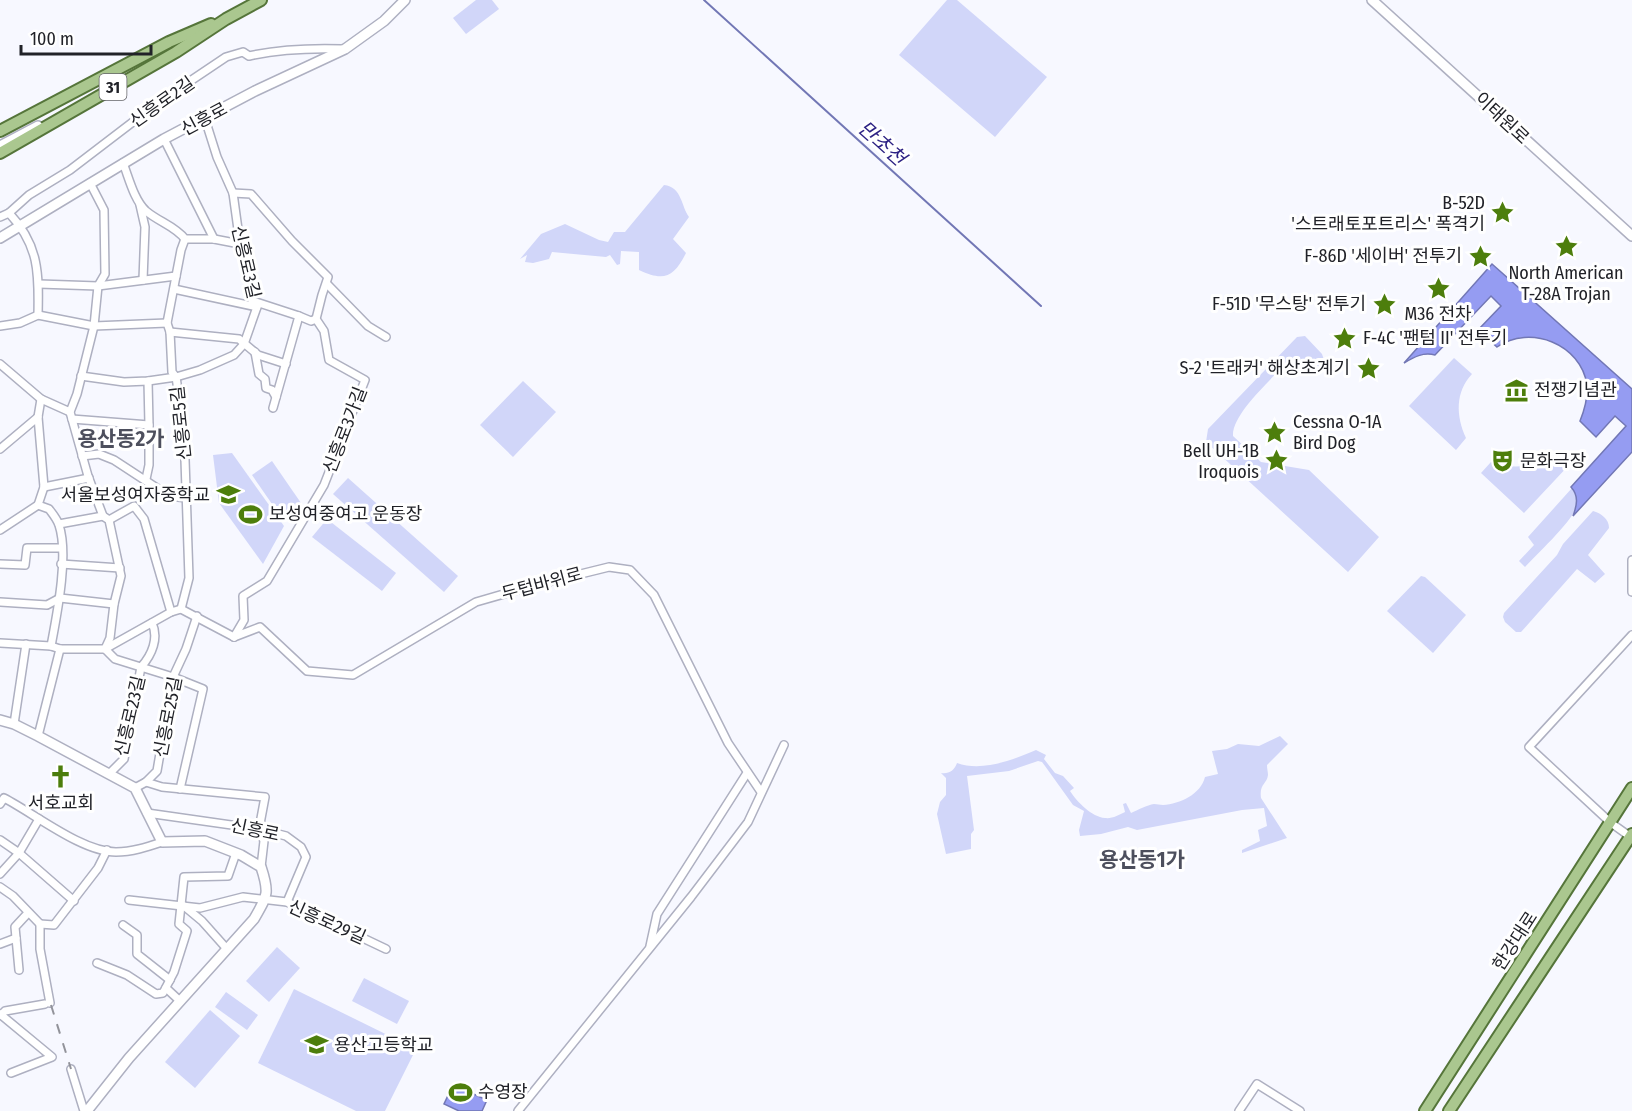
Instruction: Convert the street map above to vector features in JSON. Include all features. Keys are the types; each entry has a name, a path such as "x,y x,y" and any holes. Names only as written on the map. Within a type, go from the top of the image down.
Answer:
{"main road":[{"name":"31","path":"0,153 176,52 261,0"},
{"name":"31","path":"0,131 169,42 226,20"},
{"name":"한강대로","path":"1425,1111 1632,788"},
{"path":"1449,1111 1631,837"}],"street":[{"name":"신흥로","path":"0,238 164,139 255,91 345,49 384,21 405,0"},
{"name":"이태원로","path":"1372,0 1632,236"},
{"name":"신흥로2길","path":"0,217 9,213 29,195 70,170 159,102 226,57 243,52 249,56 303,47 345,49"},
{"path":"0,146 133,75"},
{"name":"신흥로3길","path":"205,119 217,157 233,192 240,244 247,260 254,304 244,344"},
{"path":"164,139 214,239"},
{"path":"123,164 146,211 171,226 185,239 214,239 240,244"},
{"path":"90,183 104,210 105,274 98,286 94,326 71,416 89,478 106,518 120,568 121,576 114,604 110,638 105,649"},
{"path":"174,289 254,304 311,321 316,319 328,277 292,241 251,194 233,192"},
{"path":"140,202 145,227 143,280"},
{"path":"9,213 21,226 33,252 39,284 38,315"},
{"name":"신흥로5길","path":"181,609 189,578 184,430 176,377 172,372 168,323 185,239"},
{"path":"39,284 98,286 176,276"},
{"path":"327,284 368,326 386,337"},
{"path":"0,326 20,323 38,315 94,326 168,323"},
{"path":"273,408 299,316"},
{"name":"신흥로3가길","path":"234,637 244,620 243,596 267,581 324,485 365,380 329,360 324,331 316,319"},
{"path":"170,332 239,339 255,352 286,364"},
{"path":"81,376 124,382 176,377 234,356 244,344"},
{"path":"255,352 259,374 265,379 266,388 272,390 276,397"},
{"path":"0,364 41,399 71,416 149,425"},
{"path":"146,479 149,465 148,381"},
{"path":"0,530 38,506 44,487 38,417 41,399"},
{"path":"0,449 38,417"},
{"path":"82,456 99,454 146,479 169,496 187,498"},
{"path":"44,487 89,478"},
{"path":"38,506 49,508 59,524 62,548 60,598 51,646"},
{"path":"59,524 106,518 134,506 144,519 171,612"},
{"path":"0,564 25,565 27,548 62,548"},
{"path":"1632,560 1632,592"},
{"path":"61,564 120,568"},
{"name":"두텁바위로","path":"234,637 260,627 307,671 353,675 476,602 528,586 609,567 630,570 654,596 728,743 761,792"},
{"path":"0,602 47,605 60,598 114,604"},
{"path":"0,642 51,646 60,649 105,649 171,612 181,609 234,637"},
{"name":"신흥로25길","path":"135,788 146,782 157,771 173,677 186,649 197,616"},
{"name":"신흥로23길","path":"109,774 124,759 141,667 147,660 155,642 156,631 152,623"},
{"path":"1631,837 1611,822 1528,747 1632,634"},
{"path":"14,724 26,644"},
{"path":"38,736 60,649"},
{"path":"105,649 115,659 203,689 180,789"},
{"path":"0,720 38,736 135,788 162,842 141,849 115,852 86,845 39,819 26,809 2,799"},
{"path":"518,1111 748,822 784,746"},
{"path":"649,948 657,914 747,773"},
{"name":"신흥로25길","path":"146,782 162,787 266,797 259,829"},
{"name":"신흥로","path":"147,813 259,829 286,836 301,847 306,857 287,902"},
{"path":"0,874 19,853 39,819"},
{"path":"259,829 264,841 261,867"},
{"path":"0,840 19,853 74,900"},
{"name":"신흥로","path":"162,842 205,841 236,853 261,867 266,884 266,898"},
{"path":"0,887 13,896 40,924 54,925 98,868 107,850"},
{"name":"신흥로","path":"182,905 184,877 228,876 236,853"},
{"name":"신흥로29길","path":"129,900 200,908 243,897 287,902 386,949"},
{"path":"85,1111 129,1058 254,919 266,898"},
{"path":"97,963 127,975 156,994 163,993 185,943 187,931 179,924 182,905 202,921 227,949"},
{"path":"19,970 15,927 28,913"},
{"path":"11,1073 52,1057 0,1014 5,1011 48,1003 40,949 40,924"},
{"path":"123,925 138,935 137,954 170,980"},
{"path":"0,944 16,938"},
{"path":"166,988 180,1002"},
{"path":"71,1069 85,1111"},
{"path":"1239,1111 1257,1084 1300,1111"}],"shaded area":[{"path":"476,0 492,0 499,9 466,34 453,18"},
{"path":"947,0 957,0 1047,77 995,137 899,55"},
{"path":"664,185 670,186 678,193 689,217 673,239 686,253 677,267 667,275 655,276 639,270 639,252 621,251 620,264 617,265 610,255 606,257 552,252 549,259 533,263 525,262 527,255 520,259 541,234 565,224 608,242 614,232 625,232"},
{"path":"1305,336 1322,354 1324,360 1315,371 1296,373 1286,368 1280,369 1244,410 1234,428 1233,436 1261,462 1309,470 1379,537 1348,572 1206,442 1208,429 1297,337"},
{"path":"1454,358 1472,374 1462,388 1459,404 1460,421 1466,438 1456,450 1409,406"},
{"path":"523,381 556,412 513,457 480,425"},
{"path":"1555,450 1570,464 1524,513 1481,473 1491,462 1508,466 1525,466 1541,461"},
{"name":"보성여중여고 운동장","path":"232,453 284,526 263,564 219,503 213,455"},
{"path":"272,461 301,503 281,517 252,475"},
{"path":"348,478 458,576 444,592 333,494"},
{"path":"1572,488 1577,501 1575,511 1563,528 1525,567 1519,561 1534,545 1528,537"},
{"path":"1593,511 1604,517 1609,528 1588,555 1605,574 1595,583 1577,569 1521,632 1516,632 1505,622 1504,613 1557,555 1563,544"},
{"path":"327,519 396,573 382,591 312,537"},
{"path":"1421,576 1425,577 1466,615 1433,653 1387,611"},
{"path":"1280,736 1288,744 1267,765 1268,775 1261,790 1261,798 1287,838 1242,853 1242,850 1260,841 1258,830 1267,826 1264,808 1137,830 1128,827 1101,834 1080,836 1079,830 1084,811 1073,805 1042,762 1038,761 1009,771 967,776 974,830 971,834 971,849 946,854 937,814 940,802 946,795 946,778 941,773 951,771 957,763 987,765 1007,761 1036,750 1046,755 1044,759 1055,773 1063,776 1074,788 1070,791 1081,804 1095,815 1108,818 1125,812 1123,804 1126,803 1131,813 1155,804 1170,804 1183,800 1199,788 1205,777 1218,774 1212,751 1227,749 1238,744 1259,746"},
{"path":"277,947 300,968 269,1002 246,981"},
{"path":"364,978 409,1001 397,1024 352,1001"},
{"path":"294,989 416,1049 385,1111 356,1111 258,1063"},
{"path":"226,992 258,1015 247,1030 215,1007"},
{"path":"210,1010 240,1036 195,1088 165,1062"}],"water":[{"path":"1492,264 1632,389 1632,452 1573,516 1576,501 1571,487 1626,426 1615,416 1596,437 1580,421 1587,385 1583,371 1565,349 1552,342 1524,337 1510,340 1497,347 1478,330 1501,306 1491,296 1435,355 1415,357 1404,363"},
{"name":"수영장","path":"453,1085 487,1100 482,1111 459,1111 444,1104"}],"waterway":[{"name":"만초천","path":"704,0 1041,306"}],"railway":[{"path":"51,1005 71,1069"}],"place":[{"name":"B-52D '스트래토포트리스' 폭격기","path":"1503,213"},
{"name":"North American T-28A Trojan","path":"1566,247"},
{"name":"F-86D '세이버' 전투기","path":"1480,256"},
{"name":"M36 전차","path":"1438,288"},
{"name":"F-51D '무스탕' 전투기","path":"1384,304"},
{"name":"F-4C '팬텀 II' 전투기","path":"1345,338"},
{"name":"S-2 '트래커' 해상초계기","path":"1368,368"},
{"name":"전쟁기념관","path":"1516,390"},
{"name":"Cessna O-1A Bird Dog","path":"1275,432"},
{"name":"Bell UH-1B Iroquois","path":"1277,461"},
{"name":"문화극장","path":"1502,461"},
{"name":"서울보성여자중학교","path":"228,495"},
{"name":"보성여중여고 운동장","path":"251,514"},
{"name":"서호교회","path":"61,777"},
{"name":"용산고등학교","path":"316,1045"},
{"name":"수영장","path":"460,1092"}],"district":[{"name":"용산동2가","path":"121,439"},
{"name":"용산동1가","path":"1142,860"}]}
